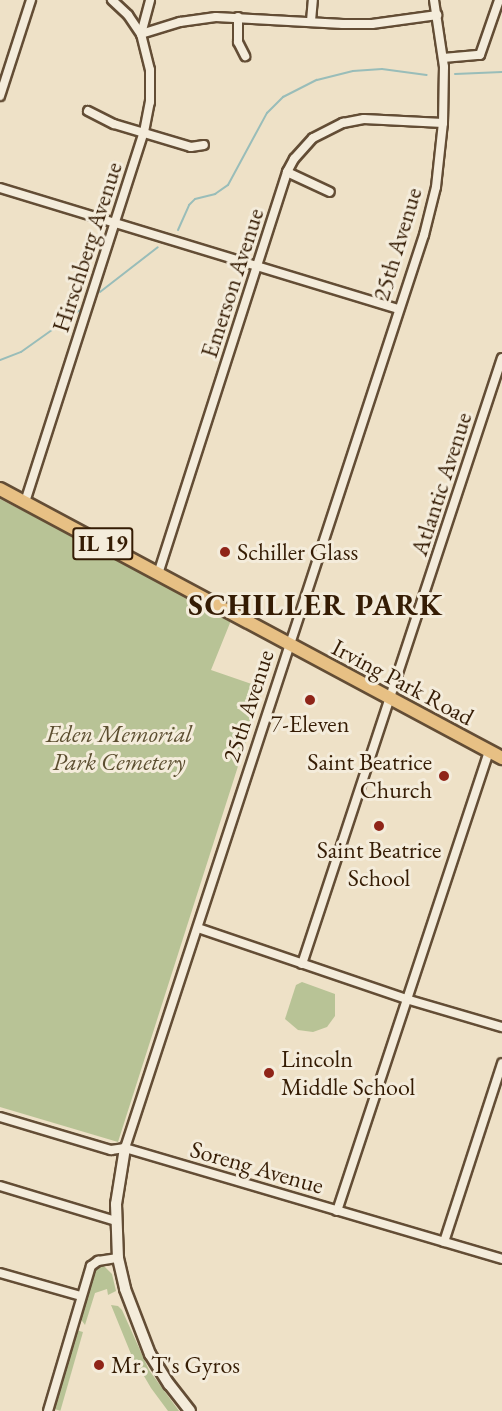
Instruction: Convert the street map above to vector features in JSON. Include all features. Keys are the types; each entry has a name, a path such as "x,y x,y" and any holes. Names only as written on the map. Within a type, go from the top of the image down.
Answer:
{"main road":[{"name":"Irving Park Road","path":"0,489 502,759"}],"street":[{"path":"0,96 3,73 31,0"},
{"path":"112,0 128,15 141,34 180,22 238,17 372,24 437,15"},
{"name":"Hirschberg Avenue","path":"24,502 144,132 150,102 150,70 141,34 150,0"},
{"path":"311,21 313,0"},
{"name":"25th Avenue","path":"190,1411 160,1371 142,1337 124,1289 118,1258 116,1221 119,1175 125,1148 424,235 436,186 443,123 443,58 434,0"},
{"path":"443,58 480,55 499,0"},
{"path":"238,17 238,42 245,56"},
{"path":"88,111 114,124 190,147 204,145"},
{"name":"Emerson Avenue","path":"158,574 287,172 294,159 313,138 343,123 364,119 443,123"},
{"path":"287,172 330,192"},
{"path":"0,188 399,309"},
{"name":"Atlantic Avenue","path":"302,964 502,358"},
{"path":"337,1210 489,752"},
{"path":"198,928 406,999 502,1027"},
{"path":"444,1242 502,1063"},
{"name":"Soreng Avenue","path":"0,1117 111,1150 125,1148 501,1257"},
{"path":"0,1186 116,1221"},
{"path":"48,1411 91,1266 99,1261 118,1258"},
{"path":"0,1273 81,1296"}],"green space":[{"name":"Eden Memorial Park Cemetery","path":"0,499 232,618 211,670 263,688 118,1142 0,1107"},
{"path":"302,982 335,994 335,1016 327,1027 313,1032 298,1030 285,1019 296,985"},
{"path":"104,1266 112,1274 116,1291 108,1295 107,1289 95,1293 85,1325 80,1318 90,1280 98,1267"},
{"path":"111,1305 118,1306 122,1310 149,1370 179,1411 168,1411 151,1388 131,1354"},
{"path":"73,1329 83,1332 60,1411 51,1408"}],"waterway":[{"path":"178,230 189,205 195,199 215,194 228,185 267,113 283,97 317,80 353,71 382,69 427,75"},
{"path":"455,74 502,72"},
{"path":"100,292 158,247"},
{"path":"0,360 21,352 80,310"}],"place":[{"name":"Schiller Glass","path":"225,552"},
{"name":"7-Eleven","path":"310,700"},
{"name":"Saint Beatrice Church","path":"444,776"},
{"name":"Saint Beatrice School","path":"379,826"},
{"name":"Lincoln Middle School","path":"269,1073"},
{"name":"Mr. T's Gyros","path":"99,1365"}],"district":[{"name":"SCHILLER PARK","path":"316,605"}]}
